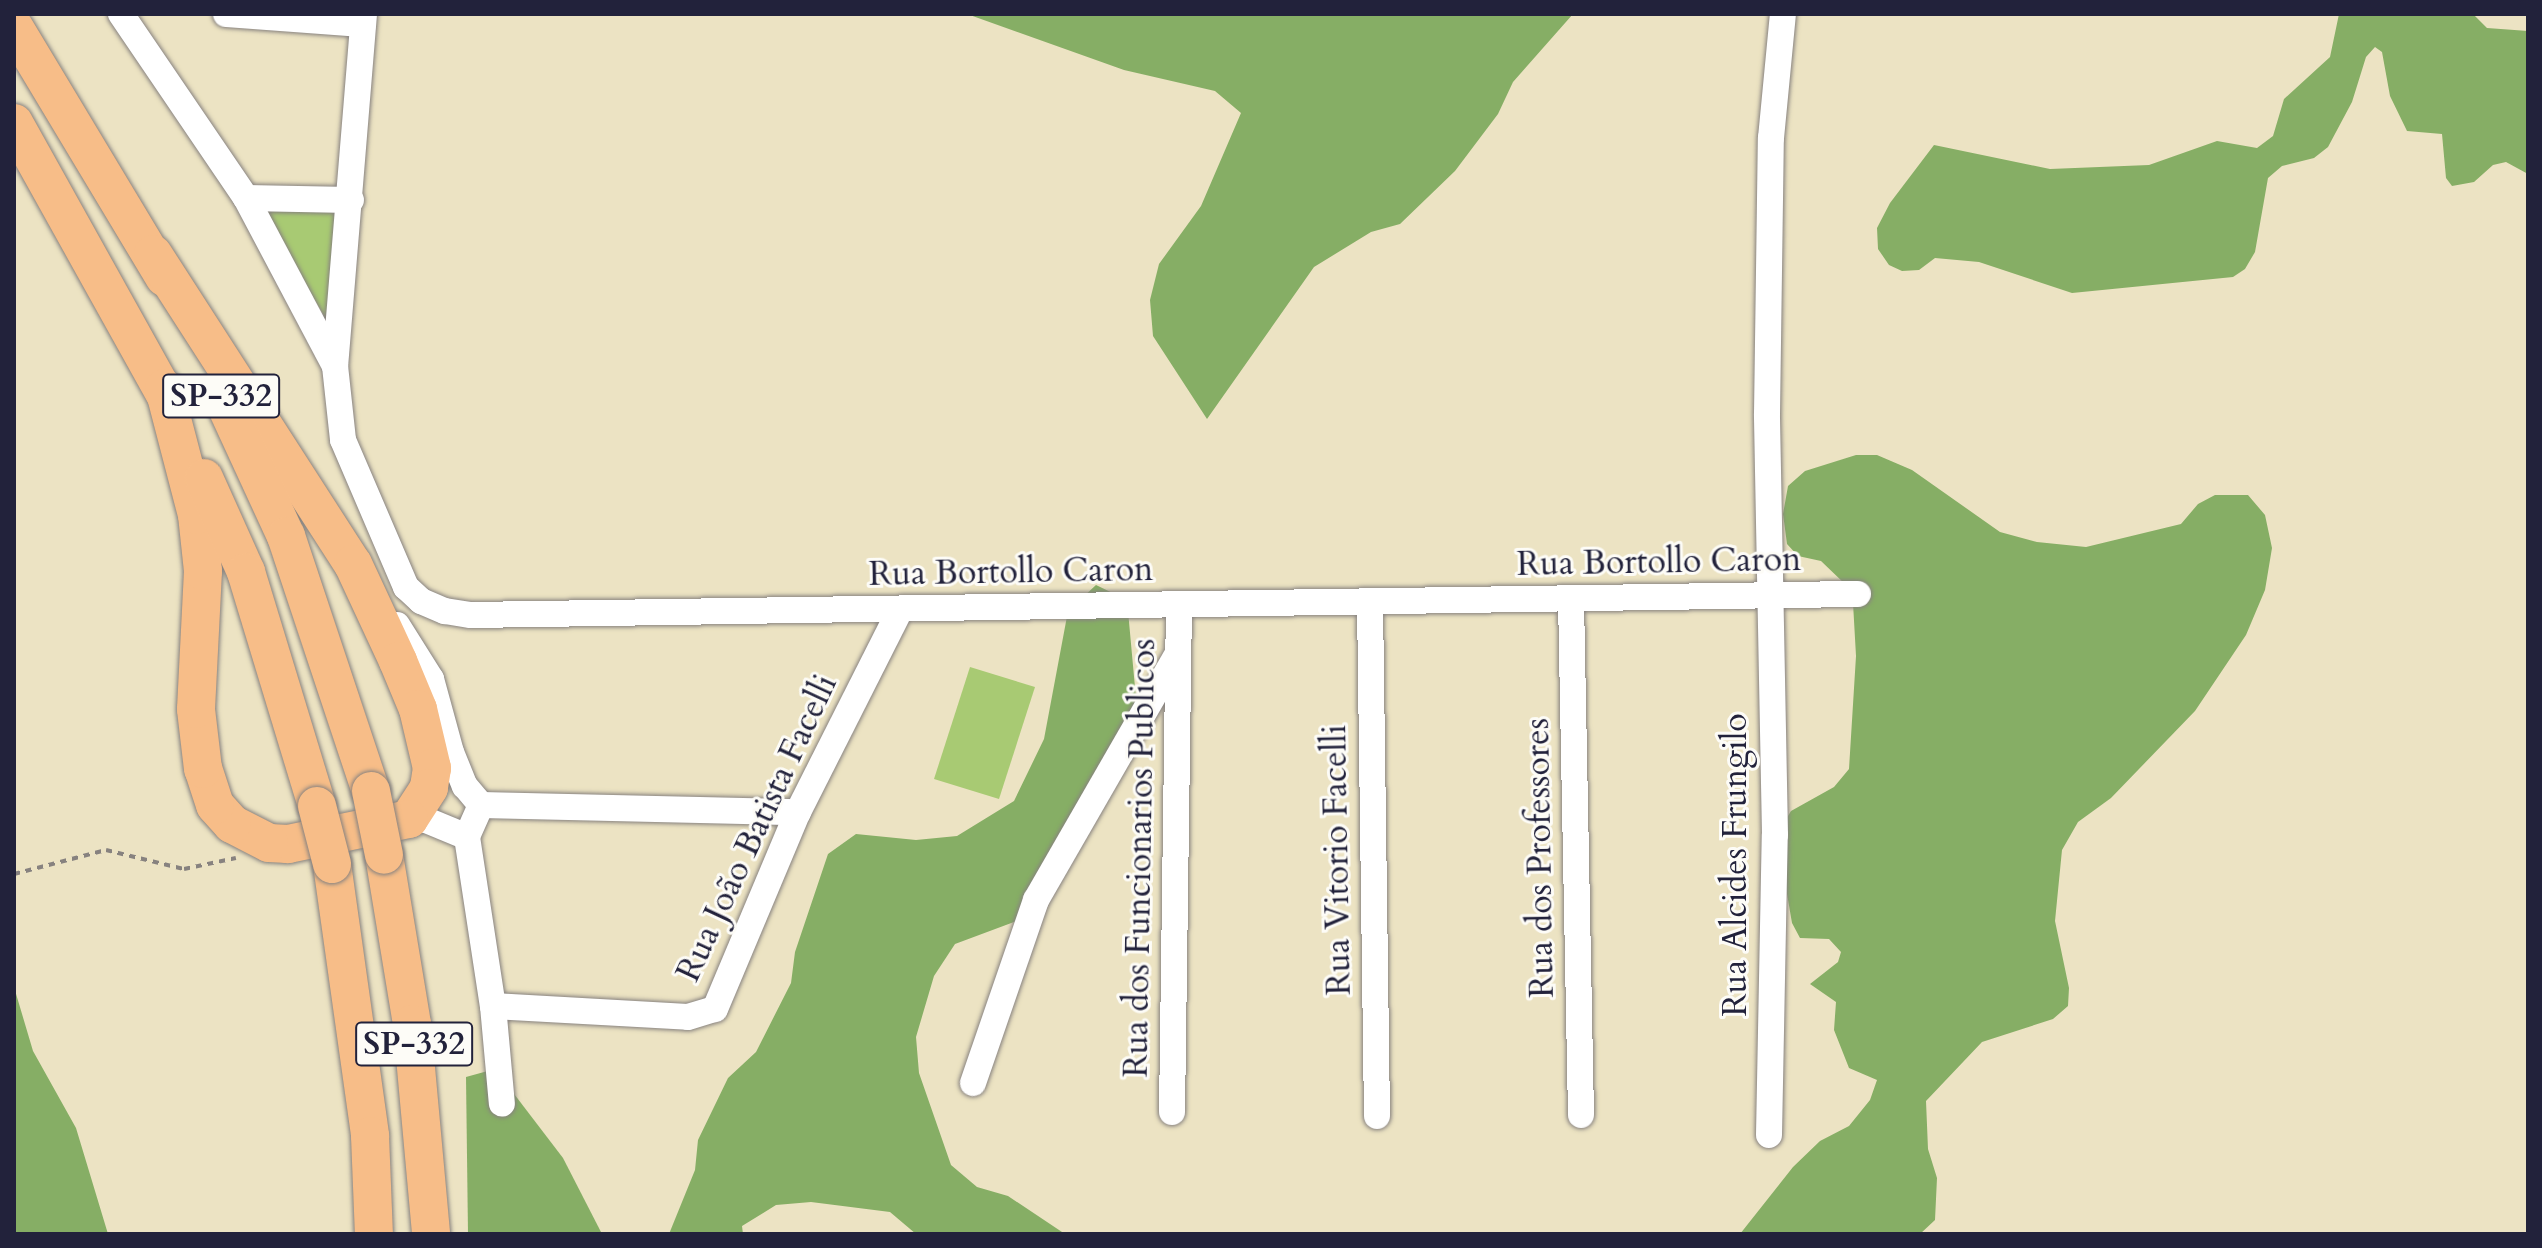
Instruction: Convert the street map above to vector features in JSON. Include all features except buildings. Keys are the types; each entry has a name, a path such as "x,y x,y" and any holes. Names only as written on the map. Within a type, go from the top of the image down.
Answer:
{"highway":[{"name":"SP-332","path":"14,27 153,254 286,536 371,791 412,1024 431,1234"},
{"name":"SP-332","path":"14,123 164,388 246,572 332,864 368,1120 374,1234"},
{"path":"153,254 353,564 418,709 432,768 429,788 409,819 288,844 269,843 232,824 215,805 203,769 196,709 203,571 197,515 164,388"}],"street":[{"path":"121,14 246,198 335,366"},
{"path":"226,14 364,19 335,366"},
{"name":"Rua Alcides Frungilo","path":"1769,1135 1775,835 1771,596 1771,138 1783,14"},
{"path":"246,198 351,200"},
{"name":"Rua Bortollo Caron","path":"335,366 350,463 406,587 421,601 471,615 1858,594"},
{"path":"353,564 431,679 451,752 465,786 481,805 798,812"},
{"name":"Rua dos Professores","path":"1571,599 1581,1115"},
{"name":"Rua Vitorio Facelli","path":"1370,602 1377,1116"},
{"name":"Rua dos Funcionarios Publicos","path":"1172,1112 1179,605"},
{"name":"Rua João Batista Facelli","path":"493,1006 688,1017 715,1009 724,998 798,812 900,610"},
{"path":"973,1083 1036,900 1178,652"},
{"path":"481,805 467,837 493,1006 502,1104"},
{"path":"409,819 434,822 467,837"}],"path":[{"path":"14,874 106,850 135,853 173,868 208,867 269,843"}],"green space":[{"path":"967,14 1573,14 1513,82 1498,114 1455,171 1400,224 1371,232 1314,267 1207,419 1153,336 1150,300 1159,264 1201,206 1241,113 1215,91 1124,70"},
{"path":"2339,14 2473,14 2487,28 2528,31 2528,174 2506,162 2493,165 2474,182 2452,186 2446,178 2442,134 2407,131 2390,96 2382,52 2375,47 2366,57 2352,102 2328,147 2314,158 2282,166 2268,178 2255,252 2245,269 2233,277 2072,293 1979,262 1935,258 1919,270 1902,271 1889,265 1878,249 1877,228 1890,203 1934,145 2050,169 2149,165 2217,141 2257,148 2273,136 2284,99 2330,57"},
{"path":"258,204 343,208 332,329"},
{"path":"1856,455 1877,455 1912,470 2000,532 2037,542 2086,547 2181,524 2198,504 2215,495 2248,495 2265,515 2272,548 2265,590 2246,635 2195,711 2111,798 2078,822 2062,850 2055,921 2069,988 2068,1006 2053,1019 1982,1042 1926,1101 1928,1149 1937,1178 1935,1220 1920,1234 1740,1234 1793,1167 1820,1141 1849,1126 1870,1100 1877,1080 1849,1068 1834,1030 1836,1002 1810,984 1838,962 1841,952 1829,939 1800,938 1792,923 1781,859 1782,826 1791,811 1834,787 1849,769 1856,656 1853,603 1846,585 1821,561 1798,556 1787,544 1783,514 1788,486 1805,471"},
{"path":"1096,585 1127,600 1140,742 1019,920 955,944 934,976 916,1037 919,1073 951,1165 977,1187 1008,1196 1065,1234 916,1234 890,1212 811,1202 776,1205 742,1226 743,1234 669,1234 695,1170 698,1140 728,1078 756,1052 791,983 795,952 828,854 856,834 916,840 957,836 1014,801 1044,739 1068,611"},
{"path":"970,667 1035,687 999,799 934,779"},
{"path":"14,987 33,1051 76,1128 108,1234 14,1234"},
{"path":"495,1069 563,1158 602,1234 468,1234 466,1077"}]}
